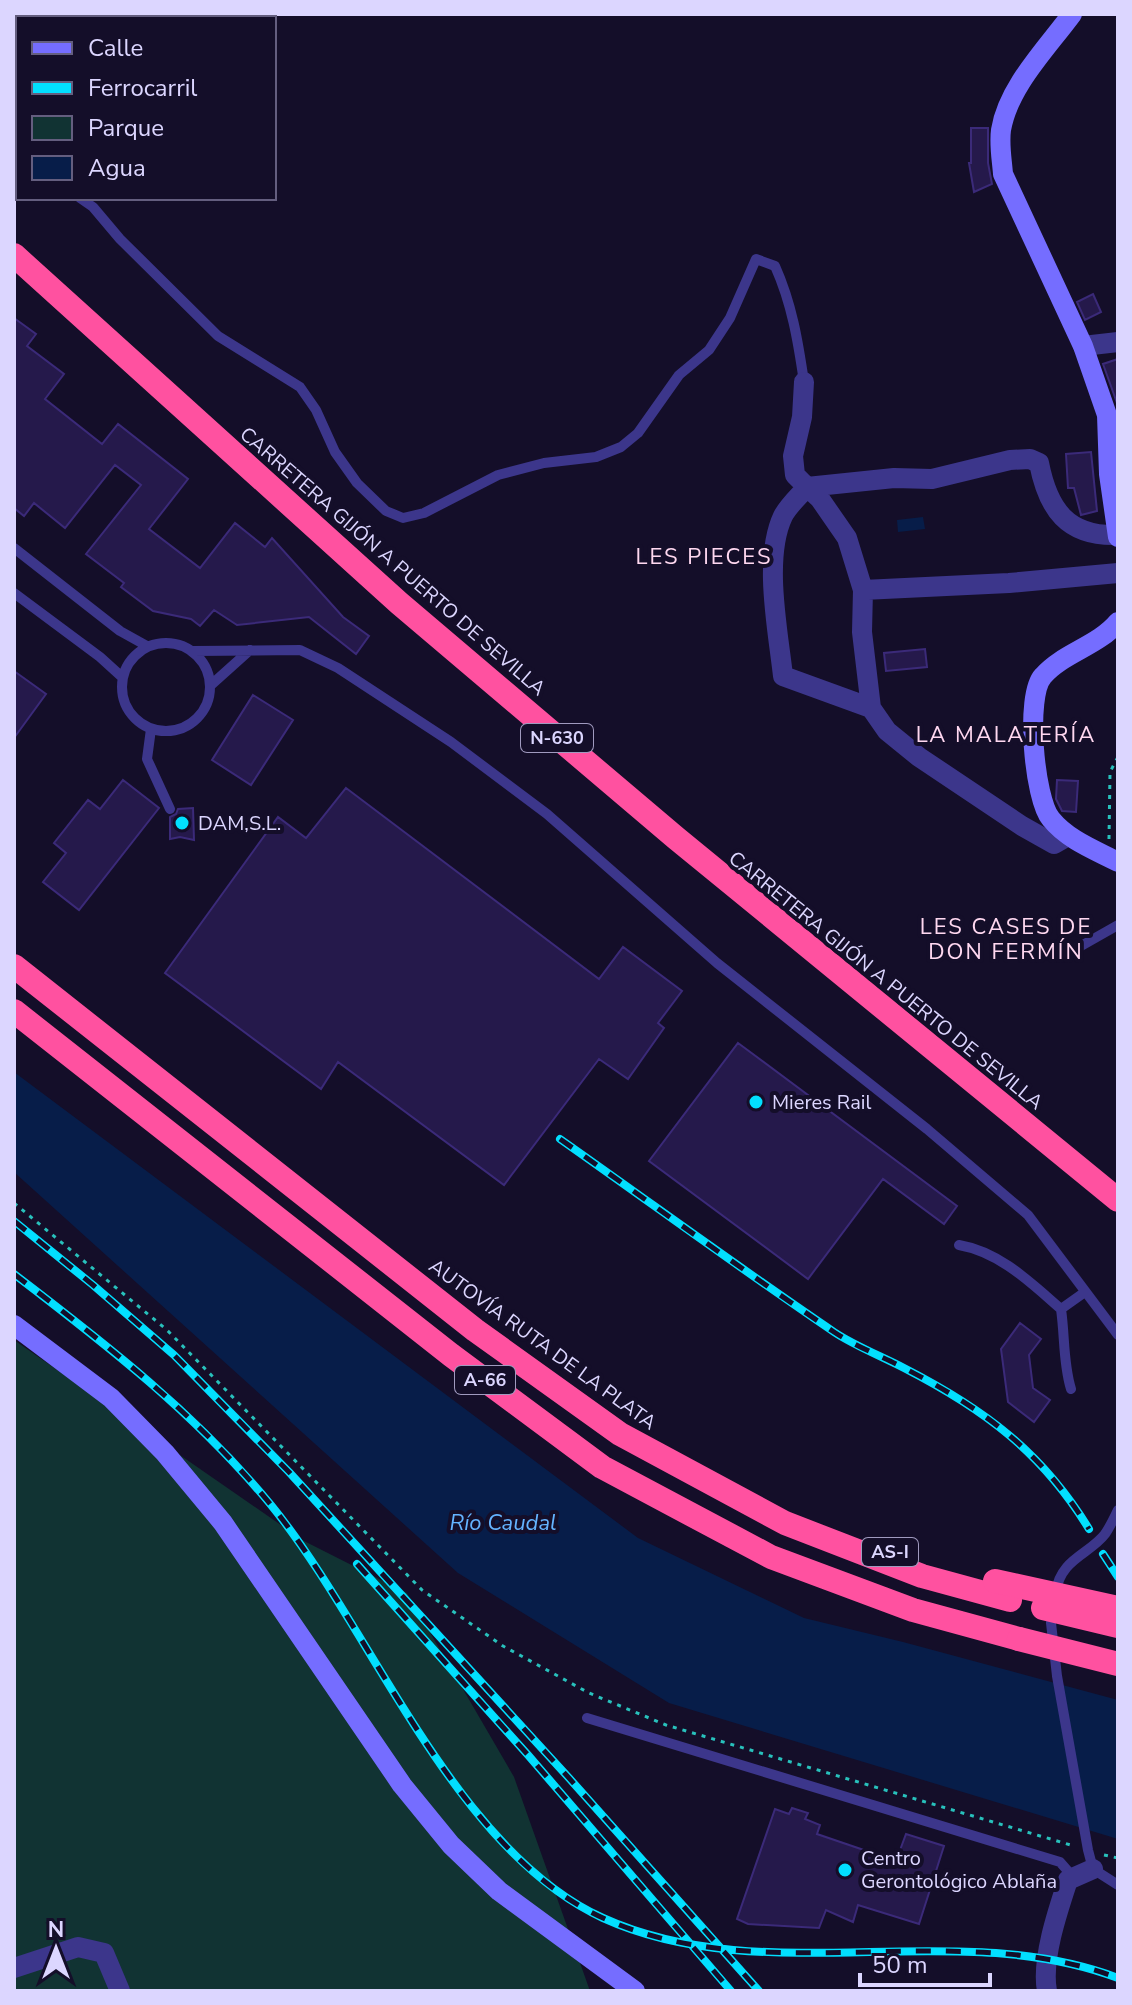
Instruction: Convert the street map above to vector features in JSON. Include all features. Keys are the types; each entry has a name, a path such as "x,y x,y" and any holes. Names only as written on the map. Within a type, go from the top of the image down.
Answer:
{"highway":[{"name":"CARRETERA GIJÓN A PUERTO DE SEVILLA","path":"14,255 399,603 676,838 1118,1200"},
{"name":"AUTOVÍA RUTA DE LA PLATA","path":"14,966 475,1330 620,1434 785,1523 922,1576 1118,1626"},
{"name":"A-66","path":"14,1011 451,1355 602,1467 771,1557 913,1610 1118,1664"},
{"name":"AS-I","path":"785,1523 995,1581 1118,1608"}],"street":[{"path":"871,708 783,676 775,596 774,542 784,514 807,487 894,478 932,479 1010,460 1030,459 1039,463 1046,495 1058,514 1075,527 1118,536 1109,474 1112,414 1003,174 1002,129 1010,105 1022,82 1072,14"},
{"path":"1083,346 1118,342"},
{"path":"804,382 802,417 793,456 795,475 820,499 847,538 863,590 862,632 871,708 887,731 919,757 1022,826 1054,844 1068,836"},
{"path":"863,590 1009,583 1118,573"},
{"path":"1118,622 1103,636 1042,676 1035,688 1033,711 1038,787 1049,817 1068,836 1118,862"},
{"path":"14,1325 111,1398 165,1453 223,1523 402,1785 451,1845 499,1891 635,1991"},
{"path":"1047,1991 1049,1958 1068,1880 1074,1878 1091,1860"},
{"path":"14,1968 78,1947 104,1953 120,1991"}],"lane":[{"path":"83,200 218,336 300,387 316,410 335,452 357,483 386,511 403,518 424,513 498,475 544,463 596,457 621,447 638,433 679,375 709,350 730,318 756,259 775,266 782,282 797,330 804,382"},
{"path":"14,548 120,631 147,646"},
{"path":"14,593 122,677"},
{"path":"165,642 193,651 207,668 211,685 208,702 199,717 185,727 168,732 151,729 136,720 125,706 121,689 122,677 132,657 147,646 165,642"},
{"path":"211,685 250,650"},
{"path":"193,651 300,650 338,668 451,742 547,814 717,963 927,1129 1028,1215 1118,1335"},
{"path":"151,729 147,759 170,809"},
{"path":"1062,953 1118,925"},
{"path":"959,1245 974,1248 1018,1271 1061,1309 1066,1340 1064,1367 1071,1389"},
{"path":"1061,1309 1085,1292"},
{"path":"1118,1510 1104,1536 1075,1556 1057,1583 1051,1623 1057,1676 1091,1860 1118,1885"},
{"path":"587,1718 1060,1862 1074,1878"}],"path":[{"path":"1109,839 1110,772 1118,757"},
{"path":"14,1203 167,1330 422,1590 503,1646 589,1693 666,1725 1091,1860 1118,1858"}],"green space":[{"path":"14,1340 304,1541 407,1593 514,1777 590,1991 14,1991"}],"water":[{"path":"923,517 925,529 898,532 897,520"},
{"name":"Río Caudal","path":"14,1072 638,1538 804,1618 1118,1700 1118,1839 669,1703 458,1573 14,1172"}],"building":[{"path":"971,128 988,128 988,163 992,184 974,192 969,163"},
{"path":"1093,294 1101,312 1085,320 1077,302"},
{"path":"14,318 36,334 27,346 64,374 45,399 102,444 118,424 188,479 149,529 200,568 235,523 265,547 272,538 343,617 369,636 356,654 309,617 237,625 214,610 200,626 191,619 153,611 121,587 124,583 86,554 141,485 115,465 65,528 34,503 24,516 14,508"},
{"path":"1118,359 1118,403 1117,403 1103,364"},
{"path":"1091,452 1097,511 1081,515 1074,488 1068,488 1066,454"},
{"path":"925,649 927,667 886,671 884,653"},
{"path":"14,671 46,694 14,738"},
{"path":"253,695 293,720 251,785 212,760"},
{"path":"123,780 159,808 79,910 43,882 66,853 54,843 88,800 100,809"},
{"path":"1057,780 1078,781 1076,812 1062,811 1056,799"},
{"path":"346,788 599,979 623,947 682,991 658,1023 664,1028 628,1079 599,1059 504,1185 338,1062 321,1089 165,973 278,817 306,838"},
{"name":"DAM,S.L.","path":"193,808 194,840 180,837 170,839 170,817 178,809"},
{"name":"Mieres Rail","path":"738,1043 957,1206 944,1224 883,1179 808,1279 649,1161"},
{"path":"1020,1323 1041,1339 1029,1355 1033,1388 1050,1400 1034,1422 1008,1402 1001,1349"},
{"name":"Centro Gerontológico Ablaña","path":"792,1808 808,1813 805,1819 820,1825 817,1834 896,1861 906,1834 944,1846 919,1924 858,1905 853,1922 826,1910 819,1928 748,1924 737,1919 775,1809 789,1814"}],"railway":[{"path":"560,1139 834,1332 933,1384 985,1417 1009,1435 1052,1477 1089,1529"},
{"path":"14,1221 174,1355 289,1472 759,1991"},
{"path":"14,1274 149,1382 212,1440 271,1505 345,1612 419,1732 459,1790 502,1842 550,1886 603,1918 665,1939 728,1949 793,1953 991,1953 1055,1961 1118,1978"},
{"path":"1103,1554 1118,1577"},
{"path":"357,1564 528,1755 731,1991"}],"place":[{"name":"DAM,S.L.","path":"182,823"},
{"name":"Mieres Rail","path":"756,1102"},
{"name":"Centro Gerontológico Ablaña","path":"845,1870"}],"district":[{"name":"LES PIECES","path":"704,556"},
{"name":"LA MALATERÍA","path":"1006,734"},
{"name":"LES CASES DE DON FERMÍN","path":"1006,938"}]}
